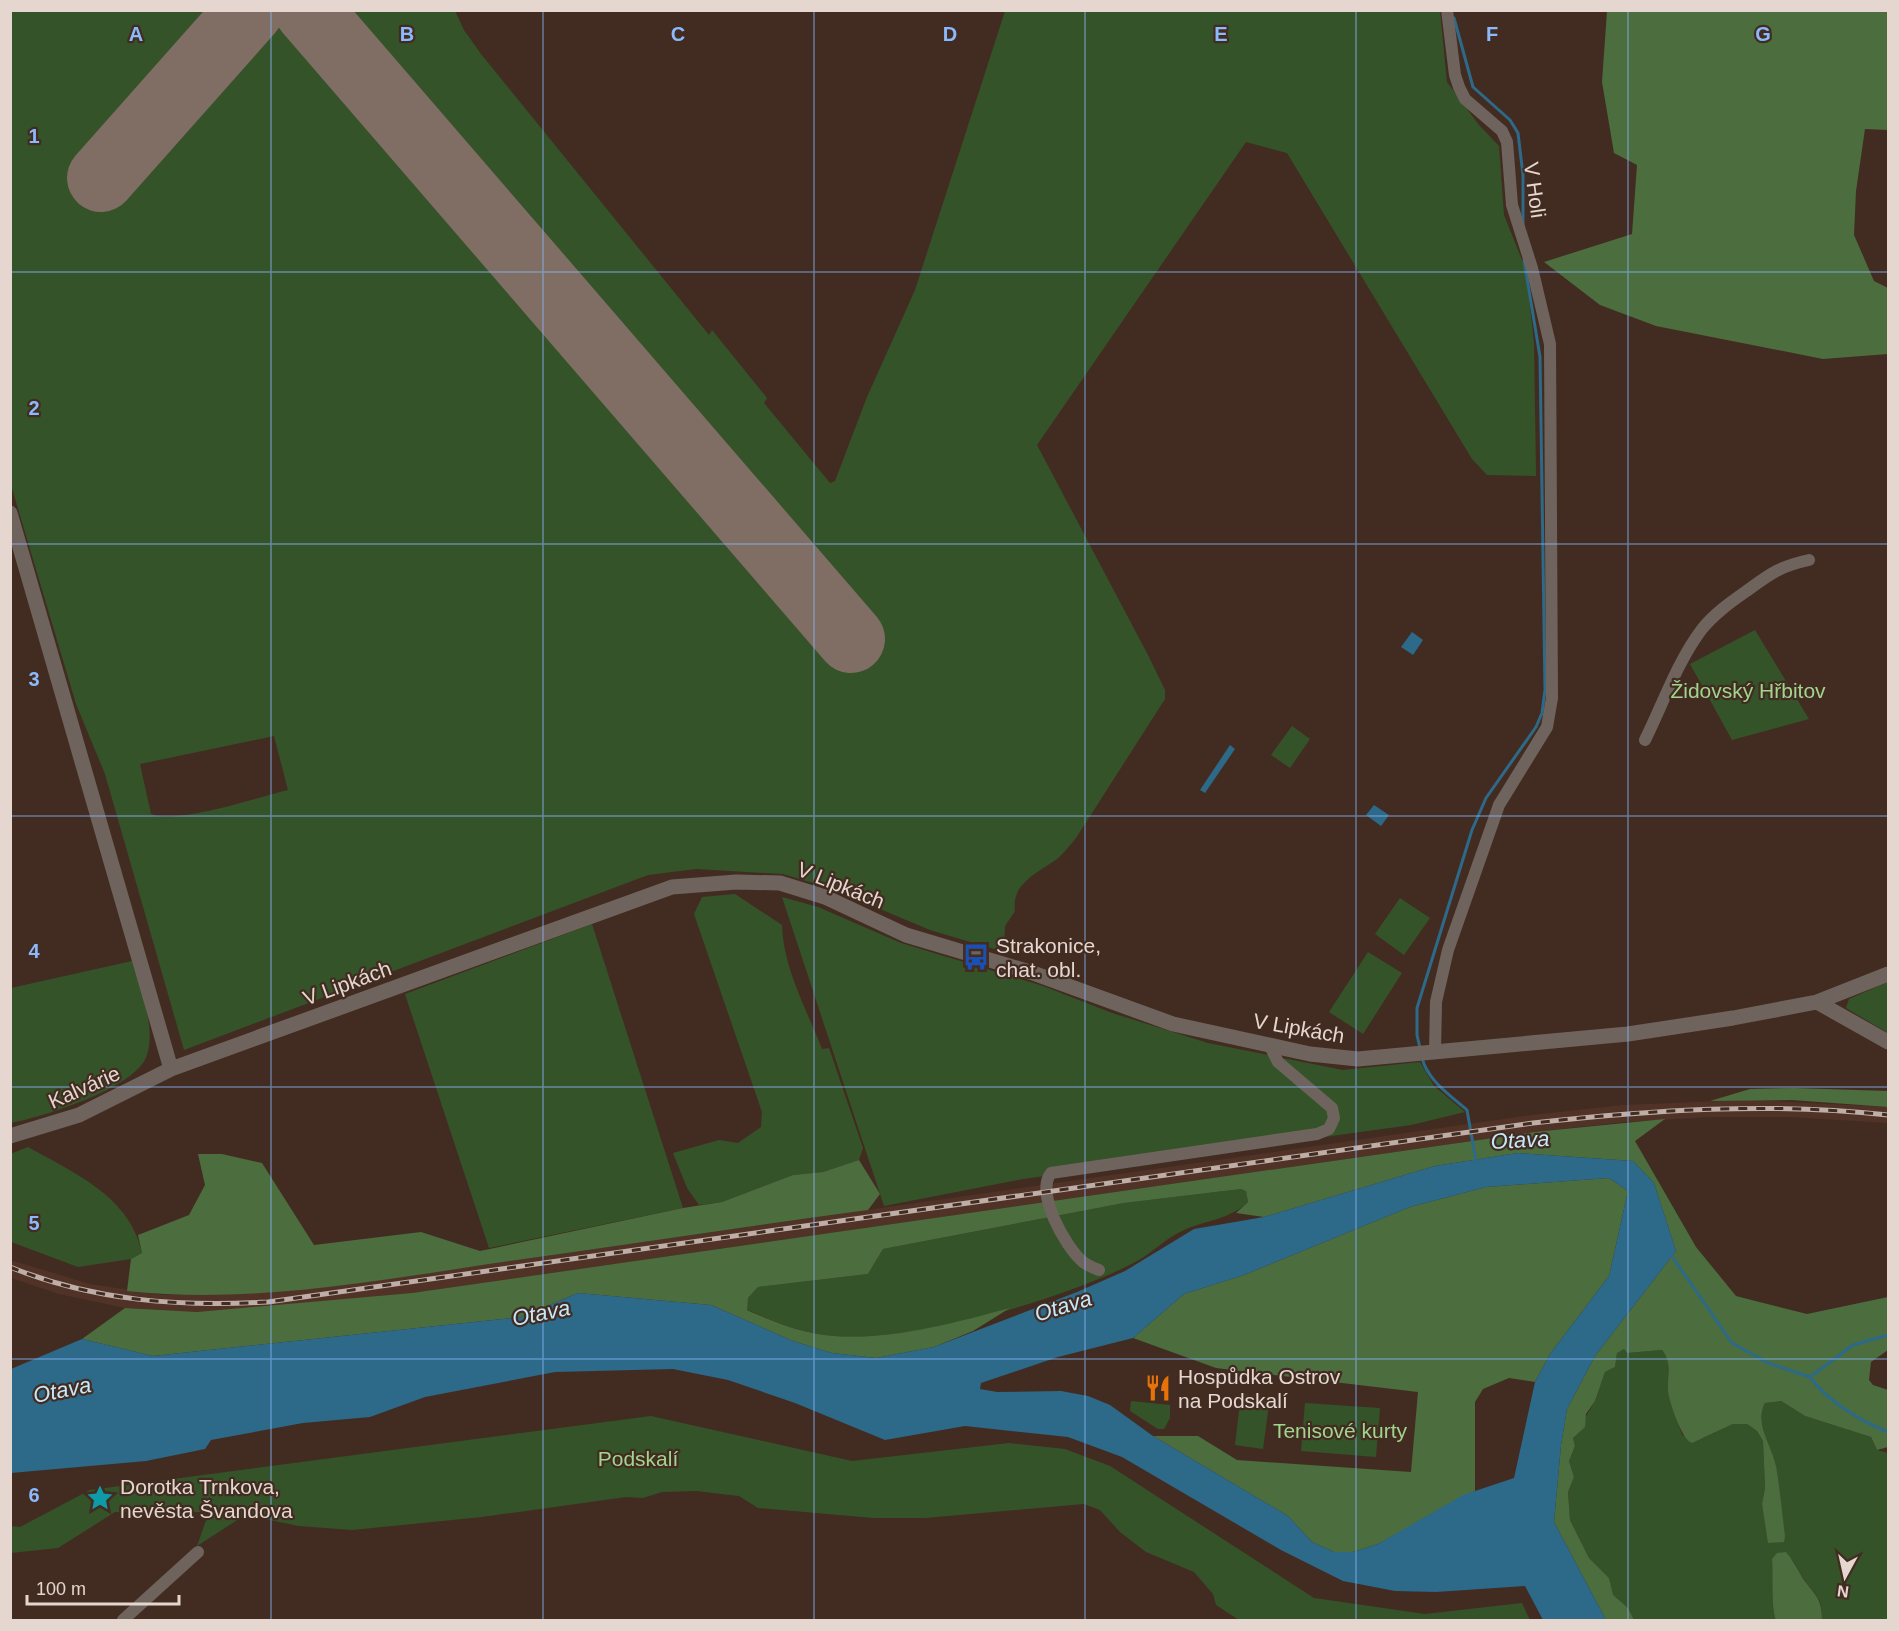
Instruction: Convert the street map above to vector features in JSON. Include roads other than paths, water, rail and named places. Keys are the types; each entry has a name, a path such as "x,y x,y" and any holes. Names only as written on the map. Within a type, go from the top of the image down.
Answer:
{"street":[{"name":"V Holi","path":"1435,1052 1436,1002 1448,950 1499,805 1540,741 1551,713 1550,344 1532,268 1512,205 1507,142 1502,131 1465,99 1459,87 1455,75 1447,10"},
{"path":"10,513 171,1069"},
{"path":"1645,740 1684,658 1708,622 1730,602 1782,566 1809,560"},
{"name":"V Lipkách","path":"171,1069 672,887 736,882 780,883 825,897 906,935 1033,973 1173,1024 1310,1054 1358,1059 1628,1034 1817,1002"},
{"path":"1817,1002 1888,974"},
{"path":"1817,1002 1888,1042"},
{"path":"1099,1270 1082,1261 1050,1213 1047,1178 1051,1173 1062,1169 1317,1134 1329,1129 1334,1118 1332,1108 1278,1062 1270,1046"},
{"name":"Kalvárie","path":"10,1136 79,1115 171,1069"},
{"path":"123,1620 198,1552"}],"water":[{"path":"1412,632 1423,640 1413,655 1401,647"},
{"path":"1230,745 1235,749 1205,793 1200,790"},
{"path":"1374,805 1389,815 1381,826 1366,815"},
{"name":"Otava","path":"1518,1153 1633,1161 1654,1183 1676,1251 1595,1356 1567,1409 1561,1445 1554,1522 1606,1620 1543,1620 1525,1586 1436,1592 1395,1591 1343,1581 1281,1550 1122,1457 1068,1437 965,1426 885,1440 795,1403 728,1380 673,1369 555,1372 425,1397 370,1417 303,1423 211,1440 205,1449 146,1461 11,1473 11,1369 82,1339 153,1356 521,1317 578,1293 711,1305 793,1341 832,1353 876,1358 934,1347 1077,1292 1125,1271 1194,1229 1264,1217 1435,1166","holes":["1609,1178 1628,1191 1609,1276 1550,1354 1535,1382 1514,1478 1463,1495 1378,1544 1353,1552 1334,1552 1312,1542 1288,1516 1153,1436 1110,1405 1088,1396 1061,1391 997,1392 980,1389 981,1383 1058,1357 1133,1338 1184,1294 1244,1275 1410,1207 1486,1187"]}],"waterway":[{"path":"1454,18 1473,87 1510,120 1518,133 1523,175 1523,224"},
{"path":"1420,1048 1417,1035 1417,1008 1472,830 1486,798 1536,727 1542,713 1545,690 1540,357 1524,260"},
{"path":"1422,1058 1434,1081 1467,1110 1476,1161"},
{"path":"1671,1255 1732,1343 1768,1363 1810,1377 1853,1345 1888,1335"},
{"path":"1810,1377 1826,1395 1846,1410 1888,1432"}],"railway":[{"path":"10,1267 73,1288 137,1299 202,1303 268,1302 1533,1123 1622,1114 1710,1109 1799,1109 1888,1115"}],"place":[{"name":"Strakonice, chat. obl.","path":"976,957"},
{"name":"Hospůdka Ostrov na Podskalí","path":"1158,1388"},
{"name":"Dorotka Trnkova, nevěsta Švandova","path":"100,1498"}],"park label":[{"name":"Židovský Hřbitov","path":"1748,690"},
{"name":"Tenisové kurty","path":"1340,1430"},
{"name":"Podskalí","path":"638,1458"}]}
